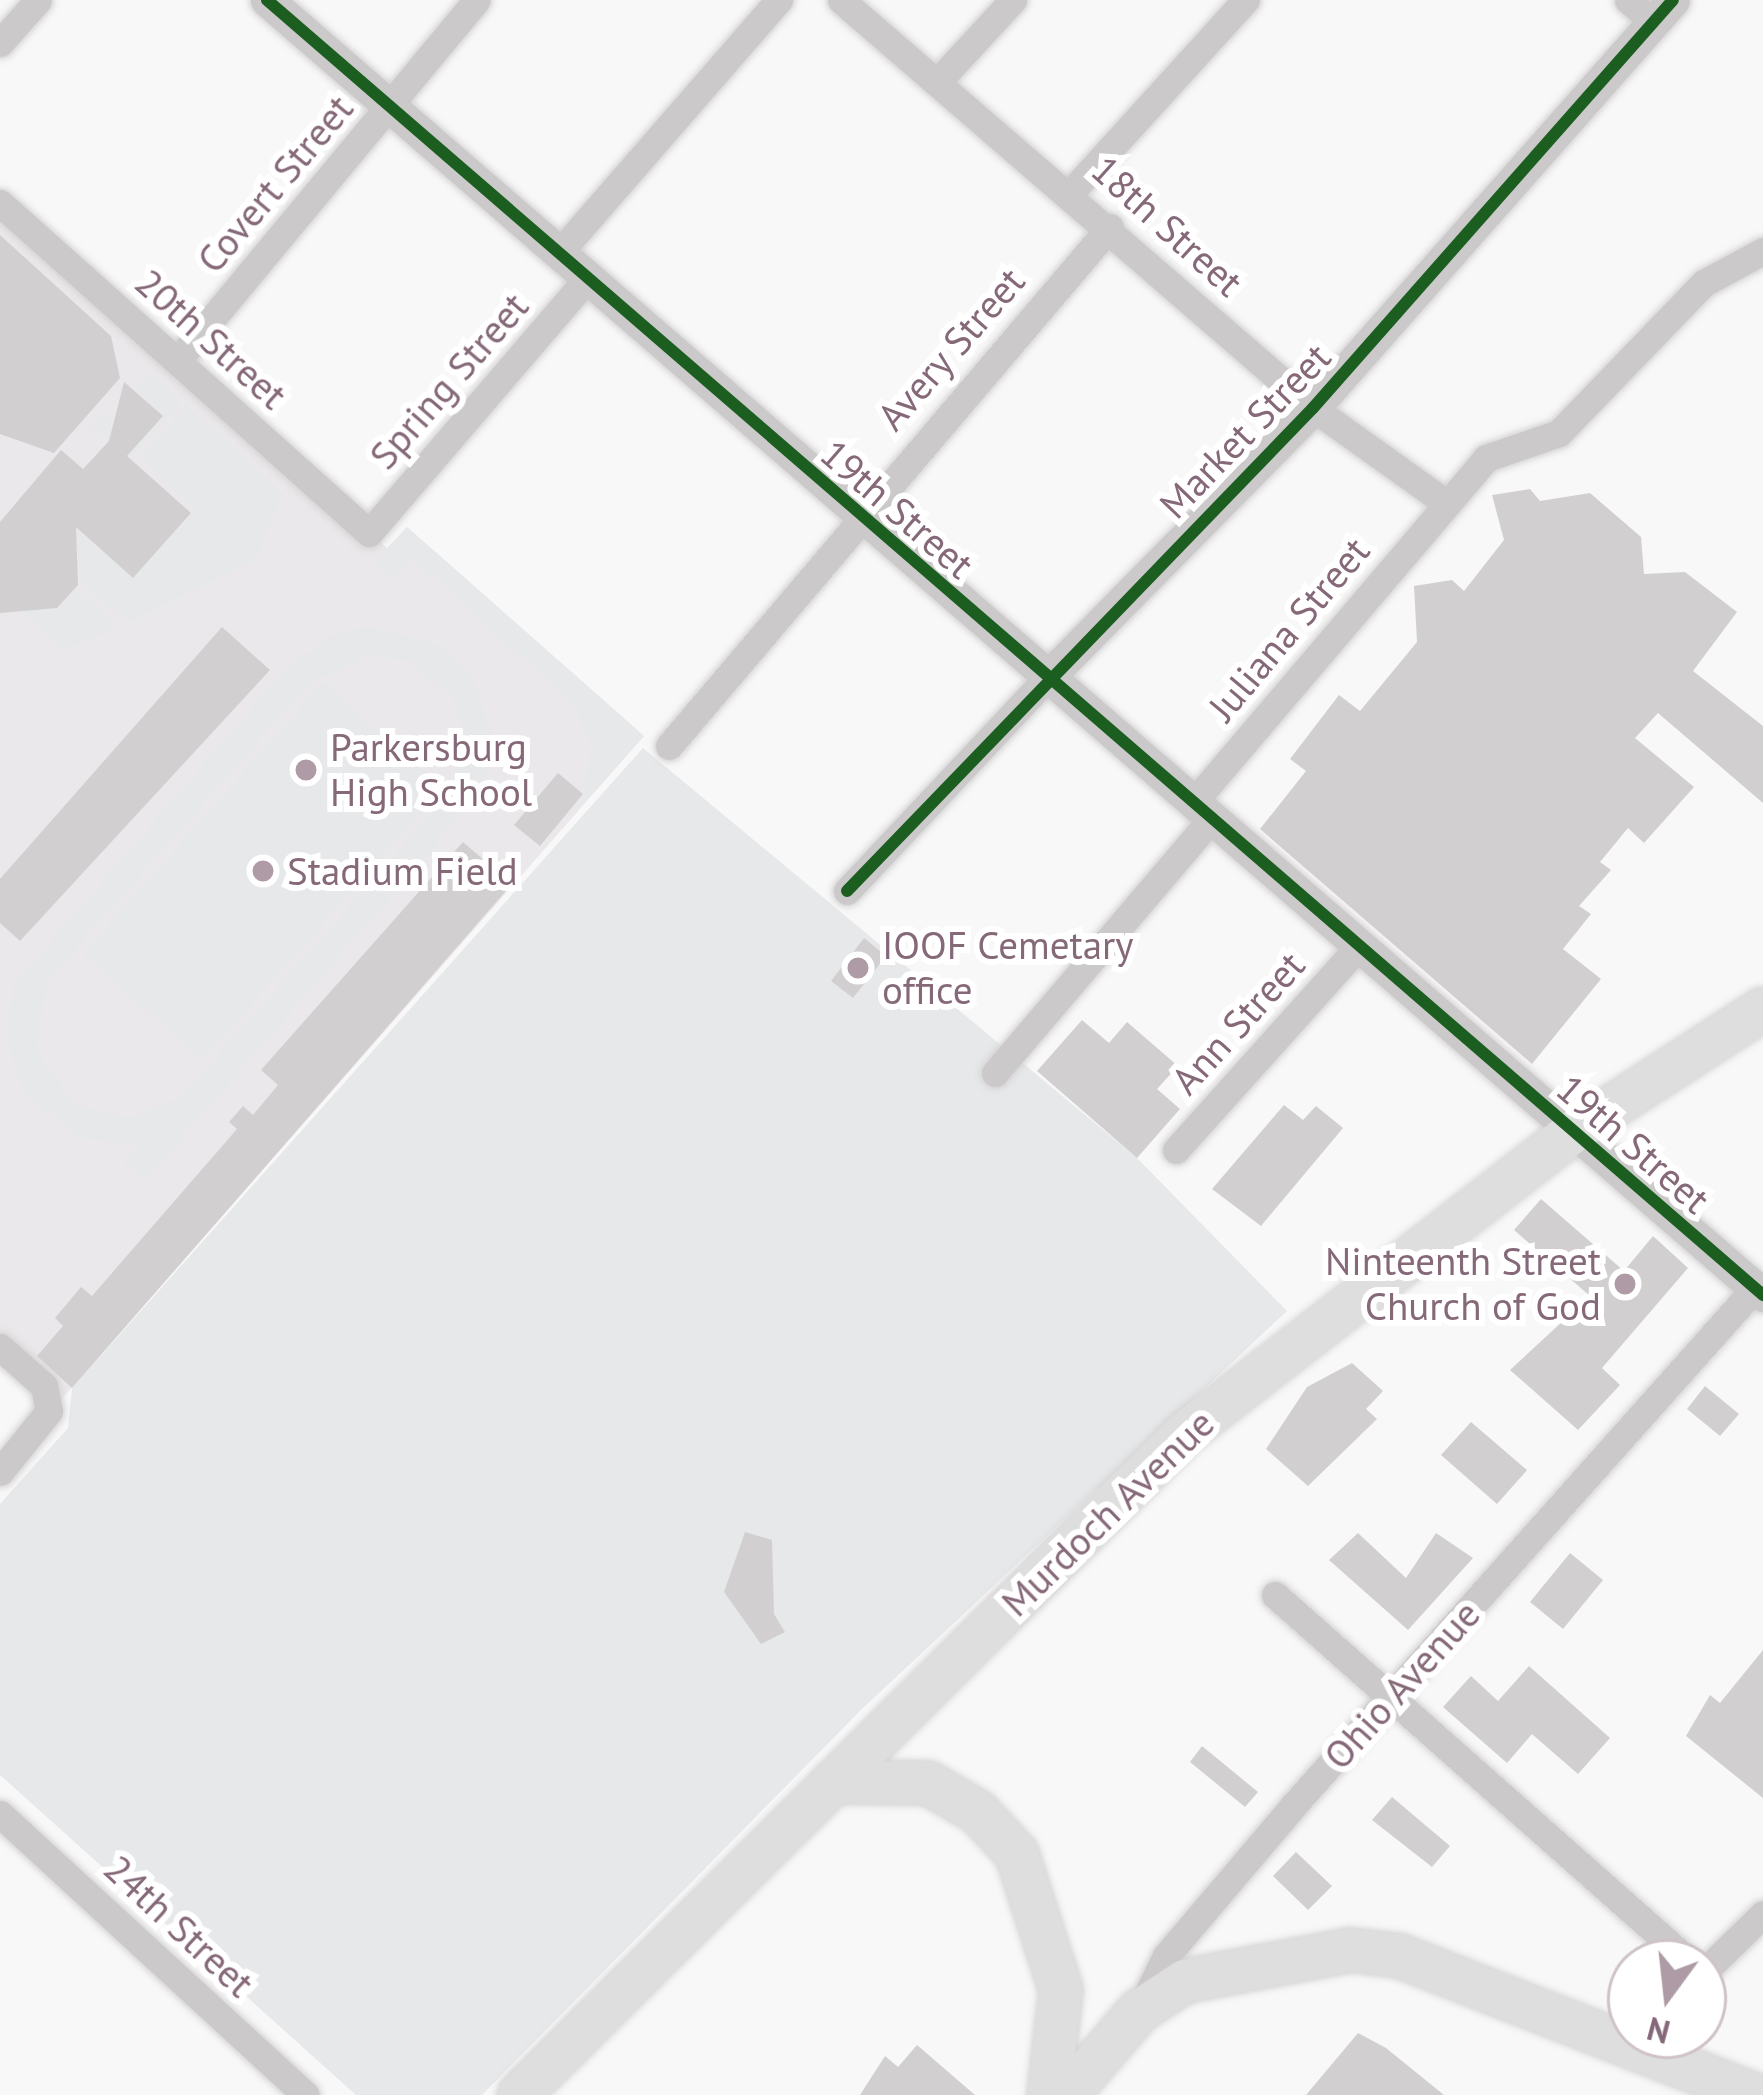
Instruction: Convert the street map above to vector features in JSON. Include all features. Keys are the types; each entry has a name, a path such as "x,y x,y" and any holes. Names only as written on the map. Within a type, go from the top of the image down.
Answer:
{"main road":[{"name":"Murdoch Avenue","path":"519,2095 1186,1432 1573,1132 1763,1009"},
{"path":"833,1782 928,1783 978,1811 1016,1854 1061,1990 1049,2095"},
{"path":"1139,2011 1240,1963 1304,1952 1400,1956 1755,2095"},
{"name":"Ohio Avenue","path":"1067,2095 1139,2011"}],"street":[{"path":"0,43 38,0"},
{"name":"19th Street","path":"267,0 1759,1292"},
{"name":"Covert Street","path":"177,361 476,0"},
{"path":"559,254 778,0"},
{"name":"18th Street","path":"841,0 1071,192 1313,408 1446,503"},
{"path":"940,79 1012,0"},
{"path":"1071,192 1246,0"},
{"name":"Market Street","path":"847,891 1046,679 1313,408 1651,7"},
{"name":"20th Street","path":"0,203 369,533"},
{"name":"Avery Street","path":"669,746 858,515 1110,227"},
{"name":"Juliana Street","path":"995,1073 1486,458 1559,433 1704,283 1763,251"},
{"name":"Spring Street","path":"369,533 587,279"},
{"name":"Ann Street","path":"1176,1150 1358,947"},
{"name":"Ohio Avenue","path":"1139,2011 1166,1956 1390,1698 1759,1292"},
{"path":"0,1347 44,1386 49,1411 0,1472"},
{"path":"1275,1595 1664,1939"},
{"name":"24th Street","path":"0,1814 306,2095"},
{"path":"1727,1949 1763,1914"}],"shaded area":[{"name":"Parkersburg High School","path":"0,203 387,548 407,527 644,736 60,1401 0,1347"},
{"path":"151,374 182,401 130,459 88,425 102,414 138,444 163,416 135,391"},
{"path":"186,405 283,494 255,560 128,622 81,582 77,545 49,522 61,469 134,577 196,508 140,457"},
{"path":"407,527 644,736 582,805 591,746 574,705 412,558 391,580 373,564"},
{"path":"75,588 118,628 63,650 19,611 57,608"},
{"path":"369,627 439,645 476,684 492,736 483,790 145,1181 123,1163 137,1146 76,1137 22,1089 6,1036 15,983 288,666 333,635","holes":["371,655 411,662 452,698 465,738 451,791 179,1098 128,1118 74,1104 36,1049 47,982 309,684"]},
{"name":"Stadium Field","path":"323,682 444,788 203,1060 82,954"},
{"path":"643,748 1137,1158 1287,1311 862,1709 482,2095 356,2095 0,1775 0,1504 68,1428 72,1388"}],"building":[{"path":"0,235 111,336 120,378 54,453 0,434"},
{"path":"124,382 163,416 127,456 191,513 133,578 76,527 78,585 57,608 0,613 0,522 61,450 83,469 109,441"},
{"path":"1530,489 1540,501 1590,493 1641,537 1644,574 1685,572 1737,612 1693,671 1763,726 1763,803 1658,713 1635,738 1694,787 1644,843 1628,828 1600,862 1611,870 1579,906 1591,914 1563,949 1601,979 1532,1064 1260,829 1306,771 1290,759 1339,695 1360,711 1417,642 1414,586 1452,580 1464,591 1504,540 1492,495"},
{"path":"222,627 270,670 20,941 0,923 0,879"},
{"path":"558,773 583,794 540,846 514,825"},
{"path":"463,842 512,884 72,1388 37,1356 63,1326 55,1318 81,1287 92,1296 237,1129 229,1122 243,1106 253,1115 278,1085 261,1070"},
{"name":"IOOF Cemetary office","path":"864,938 886,956 853,998 831,981"},
{"path":"1082,1020 1109,1043 1127,1022 1178,1066 1157,1089 1180,1109 1137,1158 1037,1071"},
{"path":"1284,1105 1303,1120 1316,1106 1343,1128 1261,1226 1212,1189"},
{"name":"Ninteenth Street Church of God","path":"1541,1199 1624,1271 1653,1236 1688,1268 1602,1368 1620,1385 1578,1430 1510,1370 1590,1296 1514,1230"},
{"path":"1352,1363 1383,1391 1366,1409 1377,1419 1308,1486 1266,1449 1307,1387"},
{"path":"1705,1386 1739,1414 1720,1436 1687,1409"},
{"path":"1471,1422 1527,1470 1497,1504 1441,1455"},
{"path":"745,1532 772,1540 774,1614 785,1632 761,1644 724,1592"},
{"path":"1358,1533 1406,1578 1436,1533 1473,1558 1408,1630 1329,1560"},
{"path":"1570,1553 1603,1580 1563,1629 1530,1602"},
{"path":"1763,1650 1763,1798 1686,1736 1710,1695 1720,1703"},
{"path":"1529,1666 1610,1738 1578,1774 1532,1734 1507,1763 1443,1707 1471,1676 1498,1701"},
{"path":"1202,1746 1258,1792 1245,1807 1190,1762"},
{"path":"1392,1797 1450,1846 1432,1867 1372,1820"},
{"path":"1296,1852 1332,1886 1308,1910 1273,1876"},
{"path":"1358,2033 1386,2048 1444,2095 1306,2095"},
{"path":"917,2045 975,2095 860,2095 885,2056 898,2067"}],"cycle path":[{"path":"267,0 1763,1295"},
{"path":"847,891 1313,408 1673,0"}],"place":[{"name":"Parkersburg High School","path":"306,770"},
{"name":"Stadium Field","path":"263,871"},
{"name":"IOOF Cemetary office","path":"858,968"},
{"name":"Ninteenth Street Church of God","path":"1625,1284"}]}
